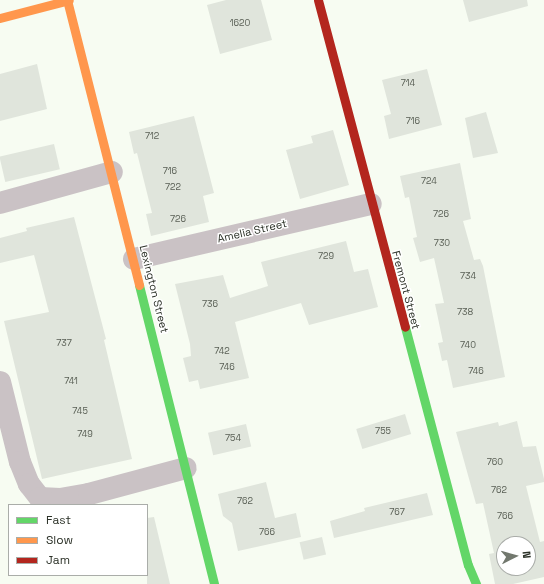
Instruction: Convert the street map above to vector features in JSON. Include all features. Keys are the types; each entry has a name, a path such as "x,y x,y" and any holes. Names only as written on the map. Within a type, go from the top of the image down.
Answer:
{"street":[{"path":"0,18 68,0"},
{"name":"Lexington Street","path":"68,0 134,259 214,584"},
{"name":"Fremont Street","path":"318,0 468,565 476,584"},
{"path":"0,203 112,172"},
{"name":"Amelia Street","path":"134,259 371,204"},
{"path":"0,382 20,462 29,484 40,498 60,499 89,494 186,468"}],"building":[{"path":"226,0 261,0 272,40 220,54 207,5"},
{"path":"463,0 527,0 528,6 469,22"},
{"path":"37,64 47,109 0,121 0,74"},
{"path":"427,69 442,125 389,139 384,116 391,114 382,80"},
{"path":"486,112 498,153 473,158 465,118"},
{"path":"194,116 214,193 203,196 209,222 151,236 146,214 152,213 137,153 134,154 129,132"},
{"path":"333,130 349,185 300,199 286,150 313,143 311,136"},
{"path":"54,144 60,169 5,182 0,156"},
{"path":"460,163 471,219 463,221 474,260 480,259 483,266 505,377 453,388 447,360 442,361 438,343 443,342 435,304 444,303 434,258 420,262 413,238 417,237 409,197 405,198 400,176"},
{"path":"74,217 106,339 104,340 132,459 42,479 4,321 49,312 34,255 0,263 0,238 27,231 26,228"},
{"path":"346,241 354,272 368,269 378,307 309,325 301,303 235,322 249,378 200,389 198,380 189,382 183,358 191,356 190,344 175,284 223,275 230,298 268,286 261,262"},
{"path":"405,414 411,434 362,449 356,429"},
{"path":"517,421 523,447 536,446 544,479 544,482 526,486 540,542 544,541 544,577 513,584 495,584 489,554 494,553 483,503 476,504 456,432 498,422 499,426"},
{"path":"246,424 251,446 213,455 208,433"},
{"path":"266,482 275,518 296,513 301,537 238,551 232,523 223,516 218,494"},
{"path":"427,493 433,515 334,538 330,521 365,511 364,508"},
{"path":"154,517 170,584 147,584 148,518"},
{"path":"322,537 326,555 304,560 300,542"}],"traffic: fast":[{"path":"139,285 214,584"},
{"path":"405,327 468,565 476,584"}],"traffic: slow":[{"path":"67,0 139,285"},
{"path":"0,18 69,0"}],"traffic: jam":[{"path":"318,0 405,327"}]}
